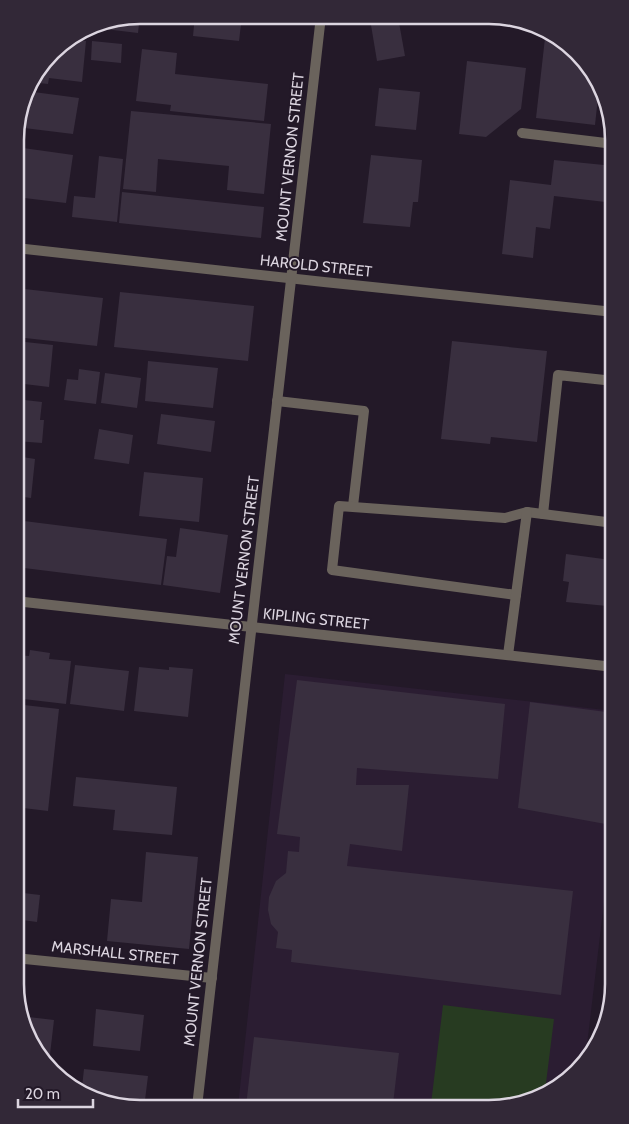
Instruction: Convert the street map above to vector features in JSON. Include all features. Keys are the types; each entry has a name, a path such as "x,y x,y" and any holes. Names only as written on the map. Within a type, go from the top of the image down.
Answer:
{"street":[{"name":"MOUNT VERNON STREET","path":"198,1100 319,24"},
{"path":"522,133 605,143"},
{"name":"HAROLD STREET","path":"24,249 605,311"},
{"path":"543,514 558,375 605,380"},
{"path":"277,401 364,411 353,506"},
{"path":"516,595 332,570 339,506 505,518 527,512 605,522"},
{"path":"508,655 527,512"},
{"name":"KIPLING STREET","path":"24,602 605,666"},
{"name":"MARSHALL STREET","path":"24,959 212,978"}],"shaded area":[{"path":"285,674 605,710 605,894 587,1047 571,1066 547,1085 526,1094 504,1099 239,1100"}],"green space":[{"path":"443,1005 554,1019 546,1086 512,1098 431,1100"}],"building":[{"path":"139,24 138,33 106,29"},
{"path":"194,24 241,24 239,41 193,36"},
{"path":"371,24 399,24 405,56 377,61"},
{"path":"545,38 566,53 586,75 598,100 595,125 536,118"},
{"path":"80,40 86,41 82,82 49,78 48,84 39,83 53,63 75,43"},
{"path":"92,41 122,44 121,63 91,60"},
{"path":"142,49 177,53 175,74 268,84 264,121 170,111 171,105 136,101"},
{"path":"467,61 526,68 521,109 486,137 459,134"},
{"path":"379,88 420,92 416,130 375,126"},
{"path":"35,92 79,98 73,134 25,128 28,110"},
{"path":"131,111 271,124 264,194 227,190 229,166 158,159 156,192 123,189"},
{"path":"24,148 73,155 66,203 24,198"},
{"path":"371,155 422,160 418,202 413,202 410,227 363,223"},
{"path":"99,156 123,159 117,222 72,217 74,196 95,198"},
{"path":"554,160 605,165 605,202 554,196 550,229 536,227 533,258 502,254 510,180 551,185"},
{"path":"122,192 264,207 261,238 119,223"},
{"path":"24,289 103,298 97,346 24,338"},
{"path":"120,292 254,306 248,361 114,347"},
{"path":"452,341 547,351 537,442 491,437 490,444 441,439"},
{"path":"24,342 53,345 49,387 24,384"},
{"path":"148,361 218,368 213,408 145,401"},
{"path":"79,369 100,372 96,404 64,400 67,379 78,380"},
{"path":"105,373 141,378 137,408 101,403"},
{"path":"24,400 42,402 40,420 44,420 42,443 24,442"},
{"path":"161,414 215,421 211,452 157,444"},
{"path":"99,429 133,435 129,464 94,459"},
{"path":"24,457 35,459 31,498 24,497"},
{"path":"144,472 203,478 199,522 139,516"},
{"path":"24,521 167,539 161,585 24,568"},
{"path":"180,528 228,535 220,593 163,585 167,556 176,557"},
{"path":"566,554 605,559 605,606 566,602 569,582 563,581"},
{"path":"30,650 50,653 49,659 71,661 66,704 24,699 24,656 29,656"},
{"path":"75,665 129,671 124,711 70,704"},
{"path":"139,667 169,670 169,667 193,669 188,717 134,711"},
{"path":"297,680 505,704 498,779 357,768 356,785 409,785 402,851 350,844 347,866 573,891 561,995 291,962 292,950 276,948 278,932 271,924 268,910 269,897 276,881 286,873 288,851 299,852 300,837 277,834"},
{"path":"530,702 605,712 605,824 518,808"},
{"path":"24,705 59,709 48,811 24,808"},
{"path":"76,777 177,787 172,835 113,830 115,810 73,806"},
{"path":"146,852 198,857 189,949 107,941 111,899 142,902"},
{"path":"24,893 40,895 37,922 24,920"},
{"path":"96,1009 144,1015 140,1051 93,1046"},
{"path":"29,1017 54,1020 50,1057 43,1049"},
{"path":"254,1037 399,1053 393,1100 247,1100"},
{"path":"84,1069 148,1076 145,1100 110,1096 82,1085"}]}
